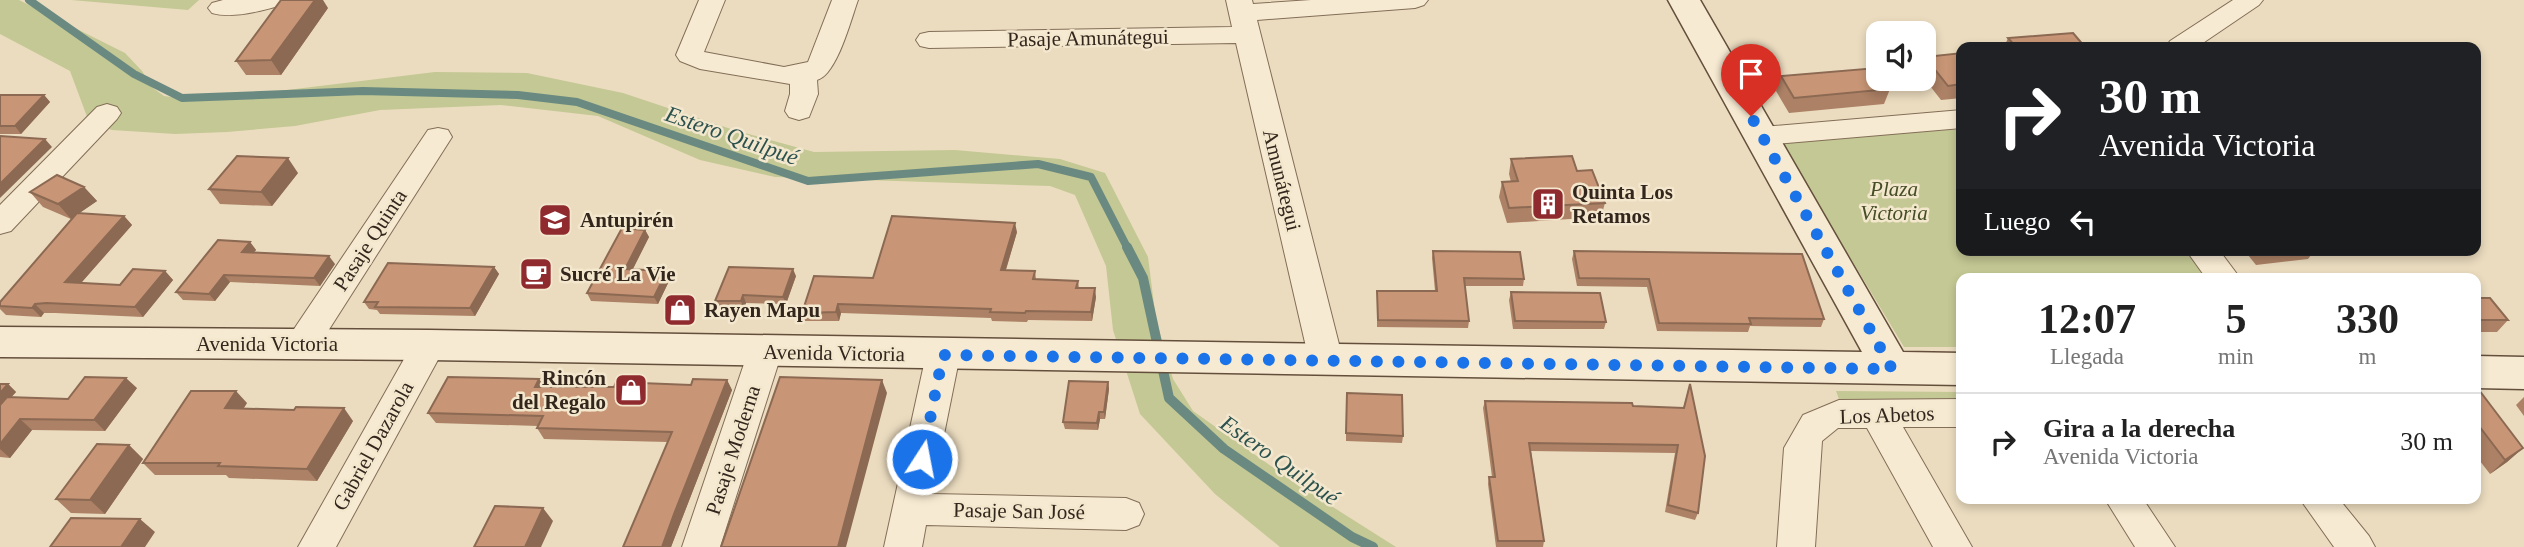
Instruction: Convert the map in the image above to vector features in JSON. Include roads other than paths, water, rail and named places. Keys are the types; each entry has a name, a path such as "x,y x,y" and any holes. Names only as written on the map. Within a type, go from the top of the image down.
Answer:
{"street":[{"path":"220,9 273,0"},
{"path":"712,0 689,55 700,61 785,76 814,72 820,65 845,0"},
{"name":"Pasaje Amunátegui","path":"929,40 1415,0"},
{"path":"1684,0 1892,369"},
{"path":"2187,42 2250,0"},
{"name":"Amunátegui","path":"1243,16 1326,360"},
{"path":"799,111 804,94 803,74"},
{"path":"0,223 107,114"},
{"path":"1762,136 1956,120"},
{"name":"Pasaje Quinta","path":"302,344 438,136"},
{"path":"2206,256 2220,273"},
{"name":"Avenida Victoria","path":"0,342 429,345 1956,369"},
{"name":"Gabriel Dazarola","path":"317,547 429,345"},
{"name":"Pasaje Moderna","path":"701,547 765,352"},
{"path":"903,547 943,355"},
{"path":"2481,372 2524,373"},
{"name":"Los Abetos","path":"1796,547 1802,448 1806,433 1820,419 1839,414 1956,413"},
{"path":"1877,414 1953,547"},
{"path":"2126,504 2156,547"},
{"path":"2322,504 2356,547"},
{"name":"Pasaje San José","path":"912,509 1126,514"}],"waterway":[{"name":"Estero Quilpué","path":"29,0 134,74 182,98 363,91 518,95 577,102 808,181 1038,164 1091,177 1128,249"},
{"name":"Estero Quilpué","path":"1127,247 1143,278 1169,398 1224,449 1352,537 1373,547"}],"place":[{"name":"Quinta Los Retamos","path":"1548,204"},
{"name":"Antupirén","path":"555,220"},
{"name":"Sucré La Vie","path":"536,274"},
{"name":"Rayen Mapu","path":"680,310"},
{"name":"Rincón del Regalo","path":"631,390"}],"park label":[{"name":"Plaza Victoria","path":"1894,201"}]}
